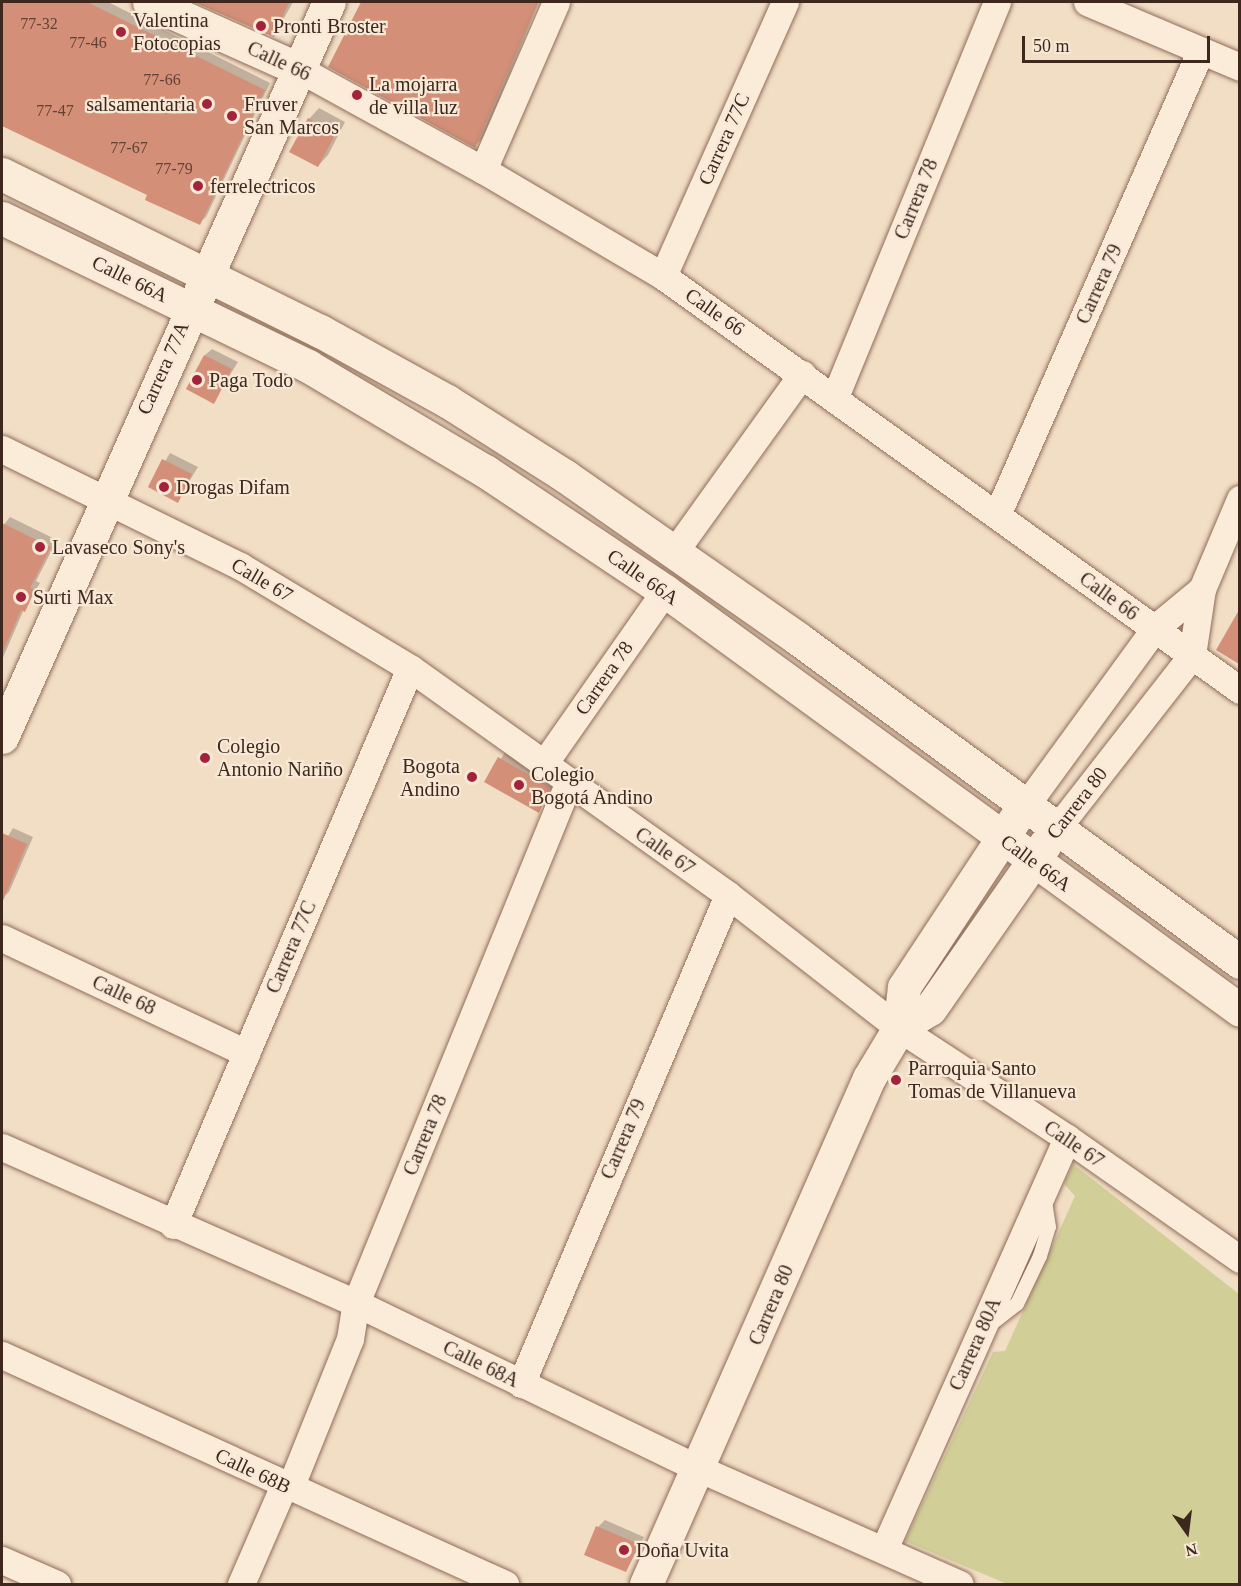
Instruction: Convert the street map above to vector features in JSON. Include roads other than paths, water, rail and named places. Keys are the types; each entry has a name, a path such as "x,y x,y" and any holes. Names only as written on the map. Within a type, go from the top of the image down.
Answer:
{"street":[{"name":"Calle 66","path":"149,2 299,69 483,170 663,276 1239,690"},
{"name":"Carrera 77A","path":"2,737 104,501 329,2"},
{"path":"483,170 556,2"},
{"name":"Carrera 77C","path":"663,276 785,2"},
{"name":"Carrera 78","path":"835,398 997,2"},
{"path":"1087,2 1239,67"},
{"name":"Carrera 79","path":"997,515 1200,52"},
{"name":"Calle 66A","path":"2,174 206,274 447,402 675,551 1026,805 1239,963"},
{"name":"Calle 66A","path":"2,218 190,308 407,422 665,591 1239,1010"},
{"path":"675,551 802,374"},
{"name":"Calle 67","path":"2,449 240,566 410,668 568,784 728,895 899,1028 1067,1137 1239,1259"},
{"name":"Carrera 80","path":"899,1028 930,1009 1032,861 1192,655 1202,589 1239,499"},
{"name":"Carrera 80","path":"646,1584 700,1469 869,1078 899,1028 904,987 1000,837 1026,805 1155,628 1202,589"},
{"name":"Carrera 78","path":"543,765 665,591"},
{"name":"Carrera 77C","path":"173,1225 410,668"},
{"name":"Carrera 78","path":"241,1584 287,1486 350,1339 357,1303 568,784"},
{"name":"Carrera 79","path":"521,1384 728,895"},
{"name":"Calle 68","path":"2,938 246,1053"},
{"name":"Carrera 80A","path":"884,1550 1067,1137"},
{"name":"Calle 68A","path":"2,1147 173,1225 357,1303 700,1469 960,1584"},
{"name":"Calle 68B","path":"2,1355 505,1584"},
{"path":"2,1560 57,1584"}],"place":[{"name":"Pronti Broster","path":"261,26"},
{"name":"Valentina Fotocopias","path":"121,32"},
{"name":"La mojarra de villa luz","path":"357,95"},
{"name":"salsamentaria","path":"207,104"},
{"name":"Fruver San Marcos","path":"232,116"},
{"name":"ferrelectricos","path":"198,186"},
{"name":"Paga Todo","path":"197,380"},
{"name":"Drogas Difam","path":"164,487"},
{"name":"Lavaseco Sony's","path":"40,547"},
{"name":"Surti Max","path":"21,597"},
{"name":"Colegio Antonio Nariño","path":"205,758"},
{"name":"Bogota Andino","path":"472,777"},
{"name":"Colegio Bogotá Andino","path":"519,785"},
{"name":"Parroquia Santo Tomas de Villanueva","path":"896,1080"},
{"name":"Doña Uvita","path":"624,1550"}]}
